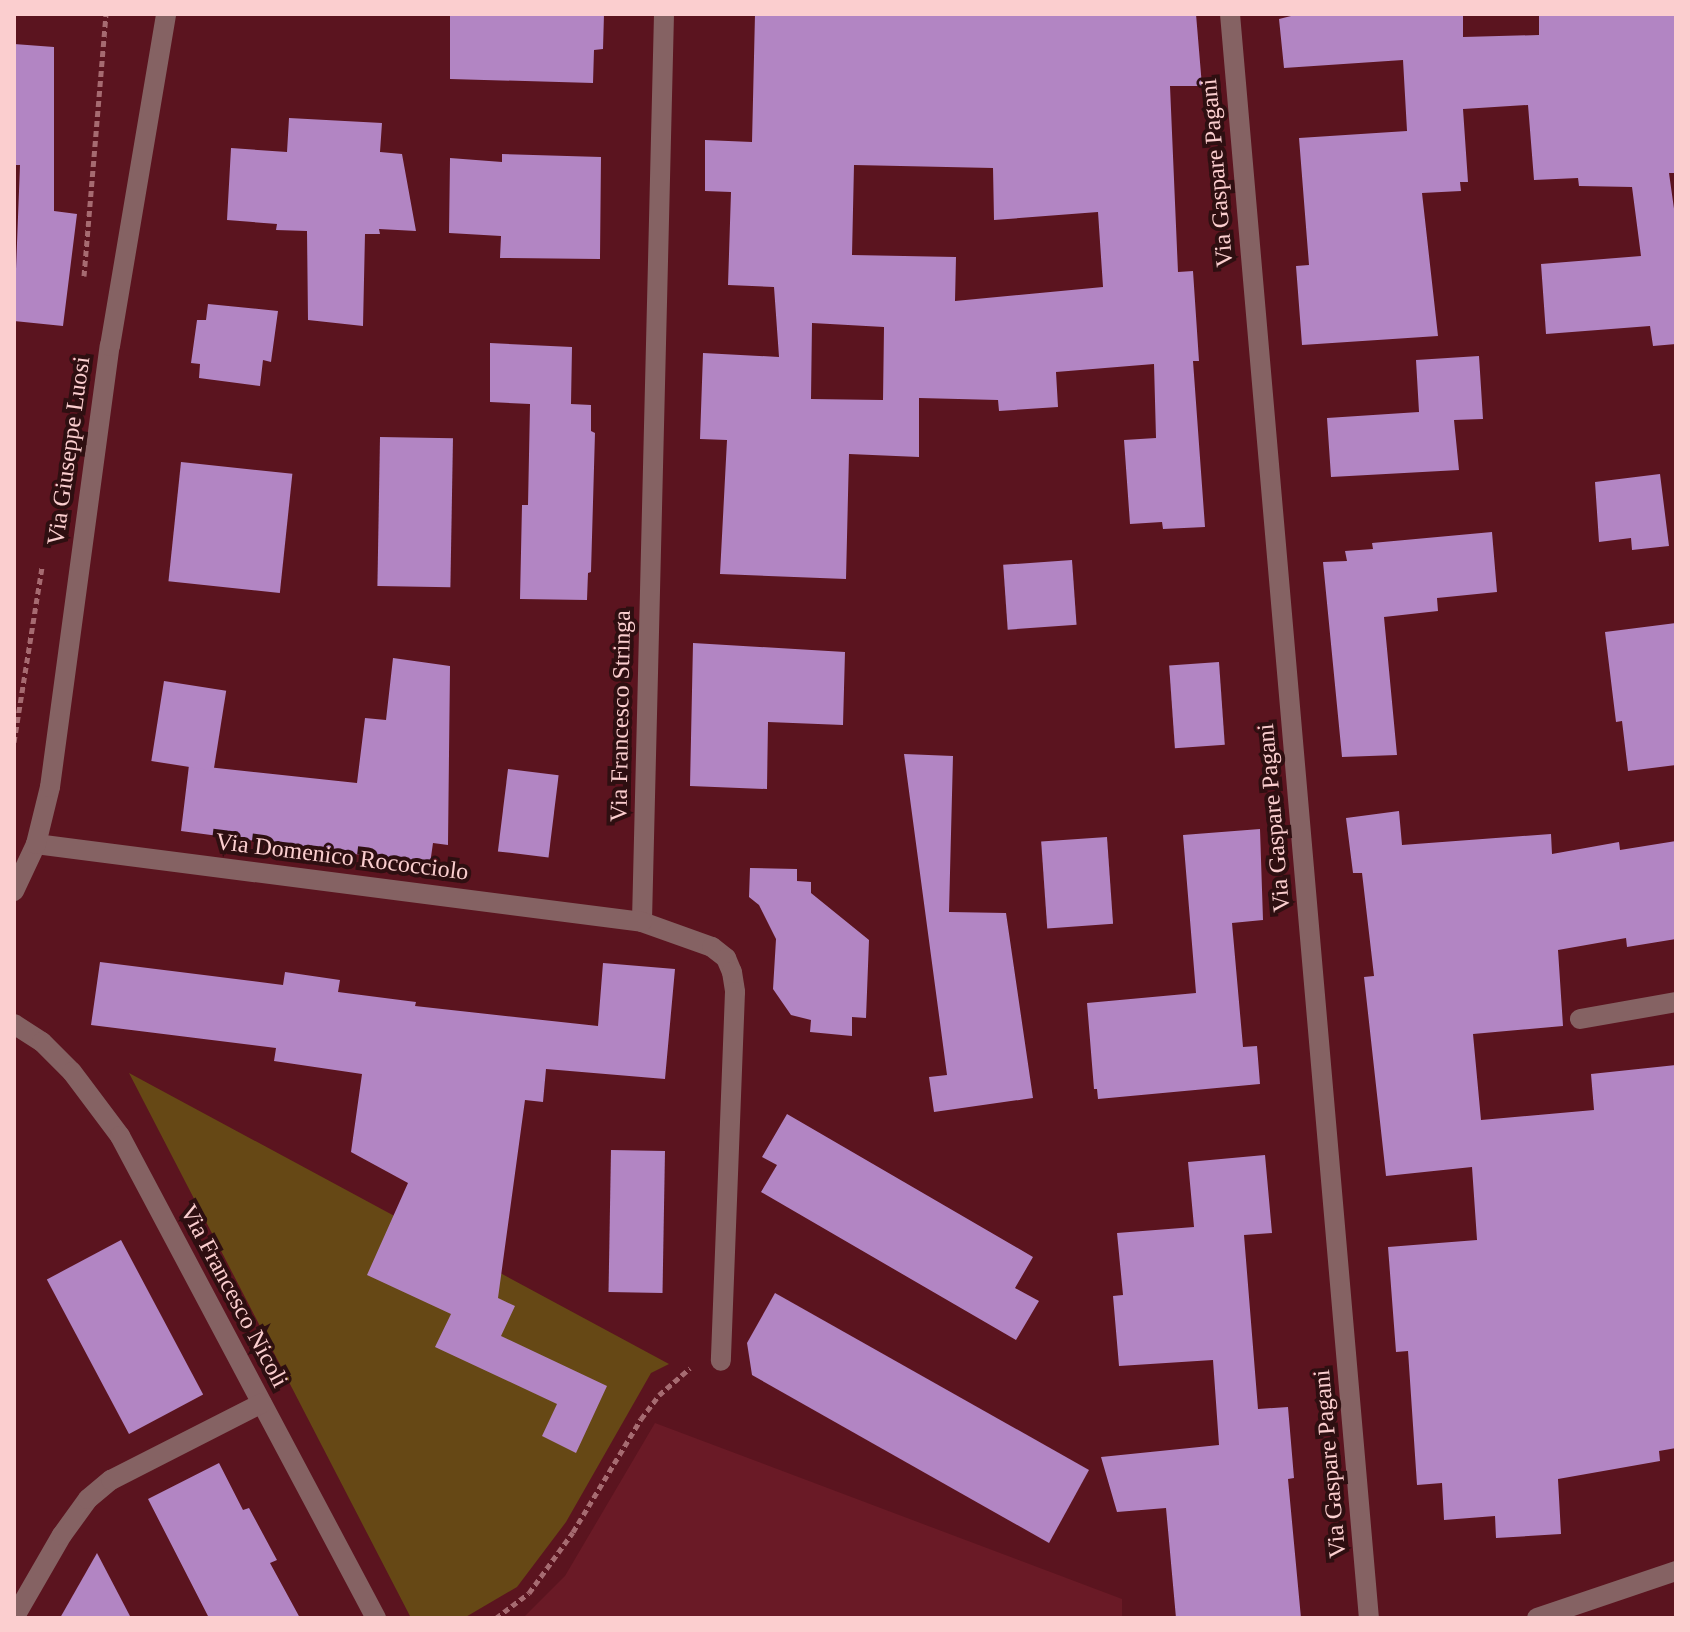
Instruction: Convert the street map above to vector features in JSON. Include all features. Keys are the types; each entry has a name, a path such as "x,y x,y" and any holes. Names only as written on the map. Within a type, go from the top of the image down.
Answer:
{"street":[{"name":"Via Giuseppe Luosi","path":"14,891 36,844 50,787 110,346 166,14"},
{"name":"Via Francesco Stringa","path":"642,922 664,14"},
{"name":"Via Gaspare Pagani","path":"1230,14 1369,1618"},
{"name":"Via Domenico Rococciolo","path":"36,844 642,922"},
{"path":"642,922 712,947 726,958 732,972 734,1007 721,1361"},
{"path":"1580,1019 1676,1002"},
{"name":"Via Francesco Nicoli","path":"14,1024 42,1042 72,1072 120,1136 376,1618"},
{"path":"14,1618 62,1535 88,1499 111,1480 262,1403"},
{"path":"1537,1618 1676,1571"}],"path":[{"path":"84,279 106,14"},
{"path":"14,742 45,553"},
{"path":"496,1618 529,1593 573,1532 659,1395 694,1365 721,1361"}],"shaded area":[{"path":"129,1073 669,1364 651,1373 566,1522 517,1587 464,1618 411,1618"},
{"path":"655,1423 1122,1599 1122,1618 523,1618 565,1576"}],"building":[{"path":"450,14 604,14 603,49 594,50 593,83 450,79"},
{"path":"755,14 1196,14 1202,86 1170,86 1178,272 1193,271 1199,361 1193,361 1205,527 1163,529 1162,522 1130,524 1124,440 1156,438 1154,364 1056,372 1058,407 999,411 998,400 919,398 919,457 849,454 846,579 720,574 727,440 700,439 703,353 779,357 774,287 728,285 731,192 705,191 705,140 752,142","holes":["854,165 993,168 994,220 1098,212 1103,287 955,301 956,257 852,255","812,323 884,327 883,400 811,399"]},
{"path":"1299,14 1463,14 1463,37 1539,35 1539,14 1676,14 1676,173 1669,173 1676,223 1676,344 1653,346 1650,326 1546,334 1541,264 1641,256 1632,187 1579,186 1578,178 1534,180 1528,105 1463,109 1468,182 1460,182 1461,191 1422,193 1438,336 1302,345 1296,266 1309,265 1299,138 1407,131 1403,60 1284,68 1279,19"},
{"path":"14,44 54,47 54,211 77,214 63,326 14,321 20,165 14,165"},
{"path":"289,118 382,123 380,152 402,154 416,231 379,229 380,234 365,234 363,326 308,320 307,231 276,230 277,224 227,220 231,148 287,152"},
{"path":"502,154 601,157 600,259 500,258 501,236 449,233 450,158 502,162"},
{"path":"208,304 278,311 271,362 263,360 260,386 199,378 200,364 191,363 197,320 206,320"},
{"path":"490,343 572,347 571,404 591,405 591,431 595,433 591,572 588,573 587,600 520,599 522,505 528,505 530,404 490,402"},
{"path":"1479,356 1483,419 1454,420 1459,470 1331,477 1327,418 1419,412 1416,360"},
{"path":"380,437 453,438 450,587 377,586"},
{"path":"181,462 292,474 280,593 168,581"},
{"path":"1660,474 1669,546 1632,550 1631,538 1599,542 1595,482"},
{"path":"1492,532 1497,592 1437,598 1438,611 1384,617 1397,755 1342,757 1323,562 1347,561 1345,551 1373,549 1372,543"},
{"path":"1072,560 1077,625 1008,630 1003,565"},
{"path":"1676,623 1676,765 1628,771 1622,721 1616,722 1605,632"},
{"path":"693,643 845,652 843,725 768,722 767,789 690,786"},
{"path":"393,658 450,666 448,845 433,843 430,864 181,831 189,765 357,783 365,718 386,720"},
{"path":"1219,662 1225,745 1175,748 1169,665"},
{"path":"164,681 226,691 214,771 151,761"},
{"path":"904,754 953,756 949,912 1006,913 1033,1098 934,1112 929,1077 947,1075"},
{"path":"508,769 559,775 549,858 498,851"},
{"path":"1399,811 1402,845 1551,834 1552,854 1619,842 1620,850 1676,841 1676,939 1627,947 1626,938 1558,950 1563,1026 1473,1034 1481,1120 1594,1110 1591,1074 1676,1065 1676,1448 1659,1451 1660,1461 1558,1479 1561,1534 1496,1538 1495,1516 1444,1520 1442,1483 1417,1485 1408,1351 1396,1352 1388,1247 1477,1240 1472,1167 1386,1176 1364,977 1374,976 1362,873 1353,873 1346,818"},
{"path":"1260,829 1263,920 1232,923 1243,1047 1257,1046 1260,1084 1098,1099 1097,1089 1094,1089 1087,1003 1196,993 1183,835"},
{"path":"1107,837 1113,924 1047,928 1041,842"},
{"path":"750,868 797,869 797,881 811,882 811,893 869,940 866,1018 852,1017 852,1036 810,1032 811,1020 791,1015 773,989 776,939 759,905 749,897"},
{"path":"100,962 283,985 285,972 340,980 338,992 416,1002 415,1006 598,1026 603,963 675,969 665,1079 546,1069 543,1102 525,1100 498,1298 515,1306 501,1336 607,1386 576,1453 542,1436 557,1404 435,1347 451,1314 367,1275 408,1183 351,1152 362,1074 274,1061 276,1048 91,1025"},
{"path":"787,1114 1033,1257 1015,1288 1039,1301 1016,1340 761,1192 777,1165 762,1157"},
{"path":"611,1150 665,1151 663,1293 609,1292"},
{"path":"1265,1155 1272,1233 1244,1235 1258,1409 1288,1407 1294,1478 1288,1479 1301,1618 1176,1618 1166,1508 1117,1512 1101,1457 1219,1445 1213,1360 1119,1366 1113,1296 1123,1295 1117,1233 1194,1227 1188,1162"},
{"path":"121,1240 203,1395 129,1434 47,1279"},
{"path":"775,1293 1089,1470 1049,1543 752,1375 747,1343"},
{"path":"219,1463 243,1510 249,1508 277,1560 270,1563 300,1618 209,1618 148,1499"},
{"path":"97,1553 131,1618 60,1618"}]}
